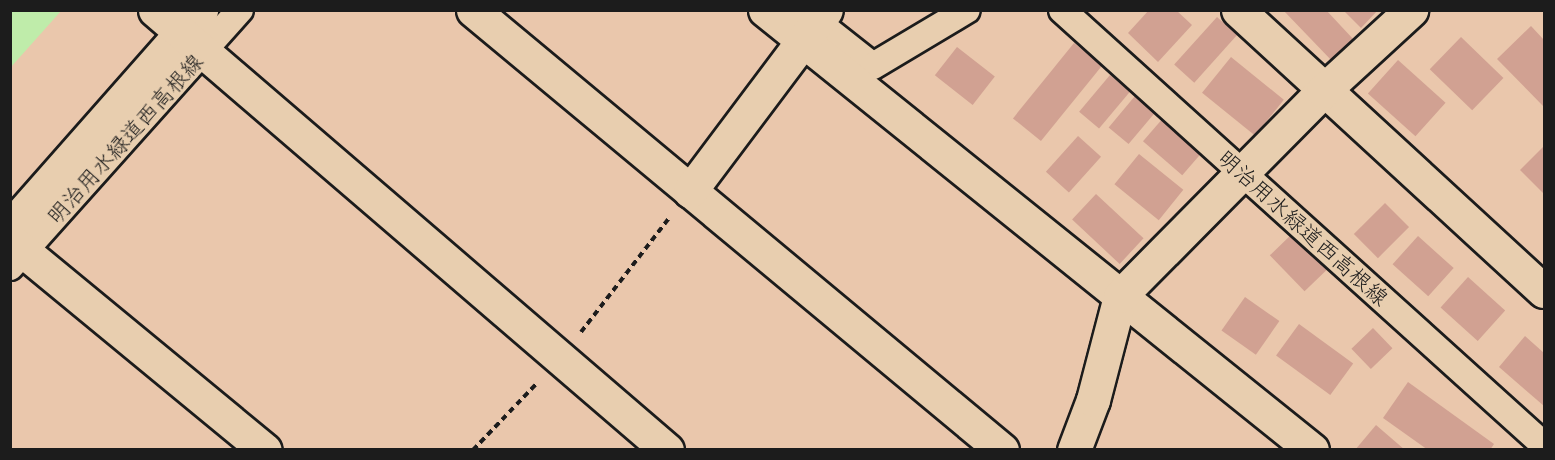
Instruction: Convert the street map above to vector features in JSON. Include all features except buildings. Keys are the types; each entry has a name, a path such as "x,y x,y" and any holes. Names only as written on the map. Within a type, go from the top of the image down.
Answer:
{"street":[{"path":"155,10 195,32 561,359 667,450"},
{"name":"明治用水緑道西高根線","path":"195,32 240,10"},
{"path":"473,10 1002,450"},
{"path":"765,10 812,21 873,66 967,10"},
{"name":"明治用水緑道西高根線","path":"1062,10 1545,445"},
{"path":"1238,10 1323,91 1545,291"},
{"path":"1074,450 1093,400 1120,296 1323,91 1411,10"},
{"path":"690,190 812,21"},
{"path":"812,21 1120,296 1312,450"},
{"path":"195,32 14,247 265,450"}],"path":[{"path":"473,450 561,359 690,190"}],"green space":[{"path":"10,11 61,11 11,67"}]}
